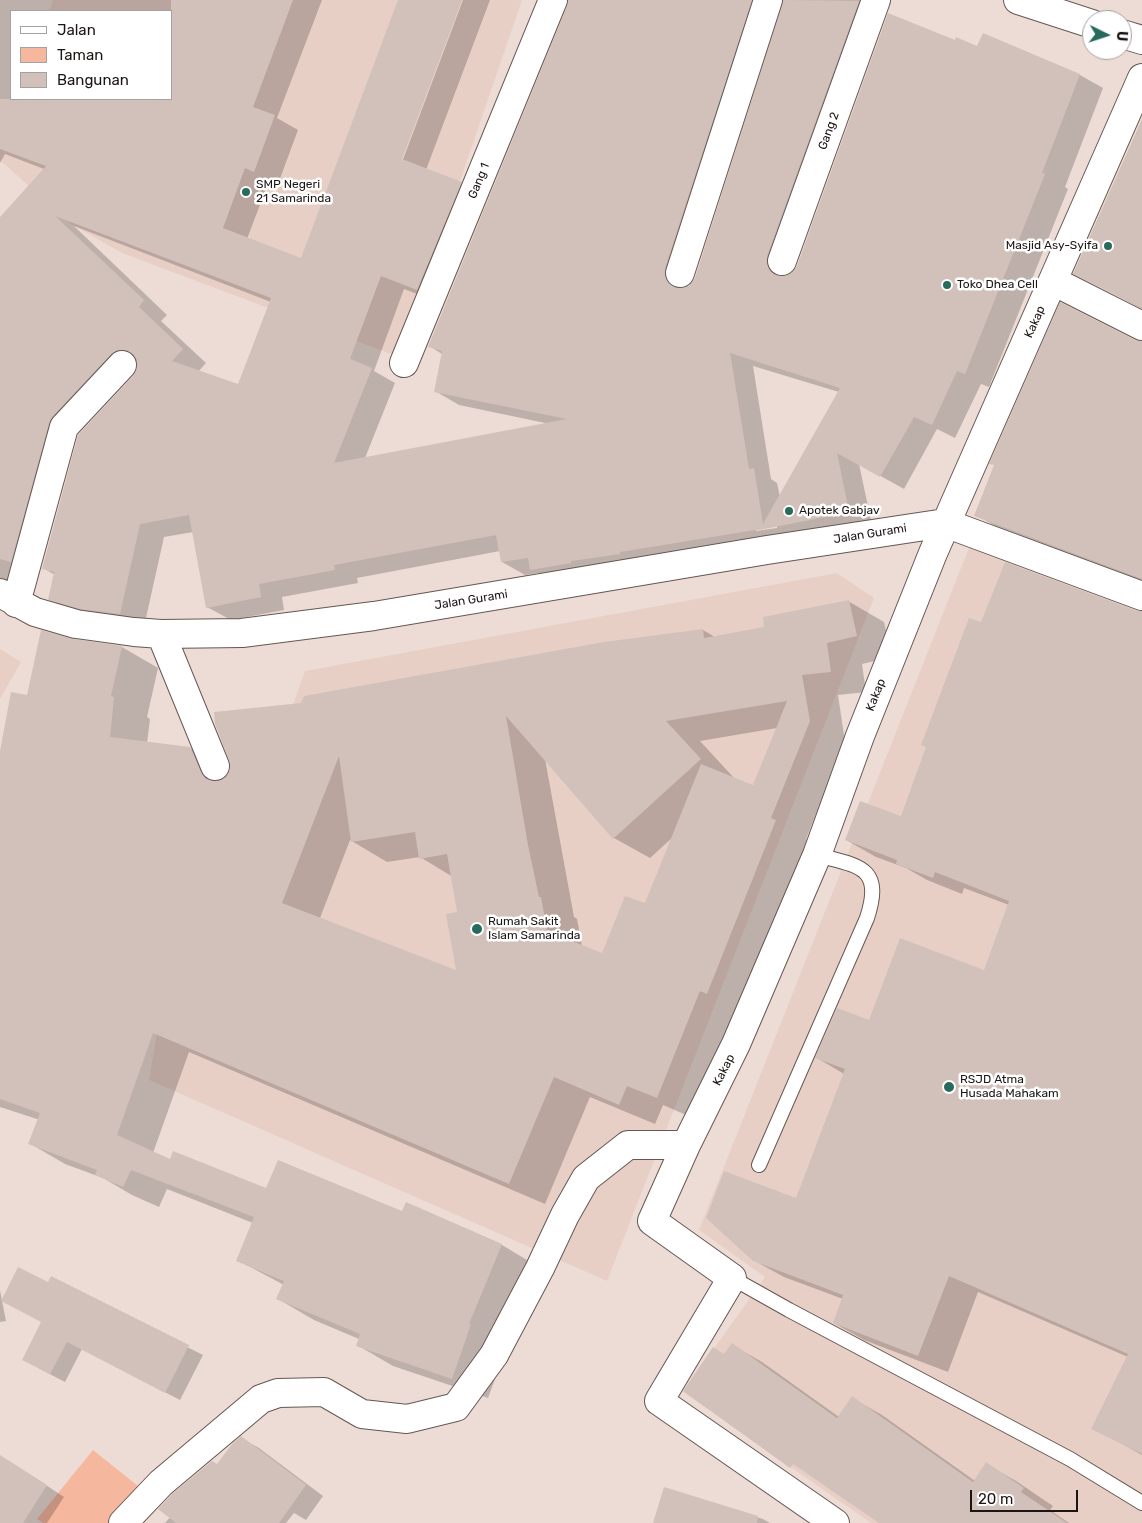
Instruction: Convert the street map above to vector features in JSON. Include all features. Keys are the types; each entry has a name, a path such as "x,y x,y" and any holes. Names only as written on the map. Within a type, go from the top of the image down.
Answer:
{"street":[{"name":"Gang 1","path":"404,363 553,0"},
{"path":"680,273 768,0"},
{"name":"Gang 2","path":"782,261 876,0"},
{"path":"1018,0 1082,21"},
{"name":"Kakap","path":"732,1278 652,1221 686,1145 736,1044 817,855 860,736 946,523 1142,78"},
{"path":"1053,282 1142,326"},
{"path":"8,598 64,427 122,364"},
{"path":"946,523 1142,596"},
{"name":"Jalan Gurami","path":"8,598 35,612 76,624 161,634 242,633 374,616 767,550 946,523"},
{"path":"161,634 215,766"},
{"path":"123,1523 161,1483 261,1399 278,1393 324,1392 362,1414 408,1419 456,1407 494,1355 540,1268 565,1214 586,1178 628,1145 686,1145"},
{"path":"732,1278 658,1402 835,1523"}],"lane":[{"path":"759,1165 867,918 872,898 872,886 866,872 852,865 817,855"},
{"path":"732,1278 1070,1459 1142,1503"}],"shaded area":[{"name":"SMP Negeri 21 Samarinda","path":"53,0 522,0 433,260 396,356 122,253 71,224 0,160 0,131 15,100 172,100 172,10 49,10"},
{"name":"RSJD Atma Husada Mahakam","path":"978,525 1142,591 1142,1523 871,1523 683,1392 765,1277 699,1230"},
{"name":"Rumah Sakit Islam Samarinda","path":"837,573 874,598 607,1281 149,1080 156,1038 198,927 271,767 305,671"},
{"path":"0,649 21,662 0,699"}],"green space":[{"path":"93,1450 138,1486 108,1523 43,1523 37,1519"}],"building":[{"path":"171,0 293,0 253,107 275,115 254,172 245,168 223,228 301,258 398,0 462,0 402,159 462,182 417,290 381,276 350,359 372,368 334,463 567,419 434,392 442,351 428,347 568,0 752,0 665,268 665,276 668,283 676,288 684,288 690,285 695,278 783,0 859,1 767,256 770,271 777,276 792,273 797,266 888,13 955,40 956,37 977,46 983,33 1080,74 1042,173 1045,174 965,374 957,371 932,425 914,417 880,477 837,453 849,512 760,530 620,552 620,554 571,561 571,563 530,570 528,558 501,562 496,535 334,565 335,570 259,584 261,597 206,608 189,515 140,524 120,614 79,609 48,600 54,572 42,569 78,435 133,376 137,369 137,360 133,354 126,350 118,350 111,354 52,417 11,562 0,559 0,217 46,166 0,149 0,99 172,100","holes":["55,216 271,298 238,384 172,361 183,349 139,307 144,300","730,353 840,388 763,524 754,468 749,469"]},
{"name":"Masjid Asy-Syifa","path":"1142,119 1142,308 1073,274"},
{"path":"1060,302 1135,340 1142,341 1142,579 974,516 994,465 989,464"},
{"name":"RSJD Atma Husada Mahakam","path":"1005,562 1137,611 1142,611 1142,1454 1091,1429 1128,1354 949,1276 918,1356 833,1323 843,1295 753,1261 706,1218 724,1171 796,1198 845,1069 815,1058 837,1008 869,1020 900,938 984,970 1009,901 935,872 933,878 896,864 897,860 845,840 860,801 901,816 926,747 921,745 969,618 981,622"},
{"name":"Rumah Sakit Islam Samarinda","path":"849,600 857,636 827,643 831,672 802,675 810,721 771,818 776,820 707,994 700,991 657,1098 627,1086 619,1105 554,1077 509,1184 153,1033 117,1135 170,1159 173,1151 266,1188 278,1160 402,1211 406,1202 502,1244 469,1324 471,1324 452,1379 356,1346 360,1334 276,1299 284,1281 236,1261 254,1217 131,1170 123,1187 95,1175 97,1170 28,1144 40,1113 0,1099 0,751 11,692 27,695 41,630 74,639 122,646 111,696 114,697 110,737 190,747 201,772 206,779 213,781 221,780 227,776 230,768 229,760 215,724 214,712 301,703 304,696 604,642 703,629 704,638 764,627 763,617","holes":["787,701 753,785 701,764 645,903 625,896 602,953 547,931 528,845 506,716 613,839 701,759 666,721","339,756 351,842 415,832 419,859 447,854 457,912 446,914 456,970 282,903"]},
{"path":"18,1267 48,1282 51,1276 189,1345 165,1393 67,1342 50,1374 22,1360 41,1322 1,1301"},
{"path":"732,1343 837,1418 852,1396 973,1482 986,1462 1024,1488 1021,1492 1067,1523 879,1523 793,1464 790,1468 683,1391 713,1347 724,1354"},
{"path":"241,1436 306,1485 279,1523 176,1523 158,1509 172,1494 212,1461 217,1464 232,1444"},
{"path":"0,1455 47,1485 23,1523 0,1523"},
{"path":"664,1487 758,1516 757,1523 653,1523"}],"place":[{"name":"SMP Negeri 21 Samarinda","path":"246,192"},
{"name":"Masjid Asy-Syifa","path":"1108,246"},
{"name":"Toko Dhea Cell","path":"947,285"},
{"name":"Apotek Gabjav","path":"789,511"},
{"name":"Rumah Sakit Islam Samarinda","path":"477,929"},
{"name":"RSJD Atma Husada Mahakam","path":"949,1087"}]}
